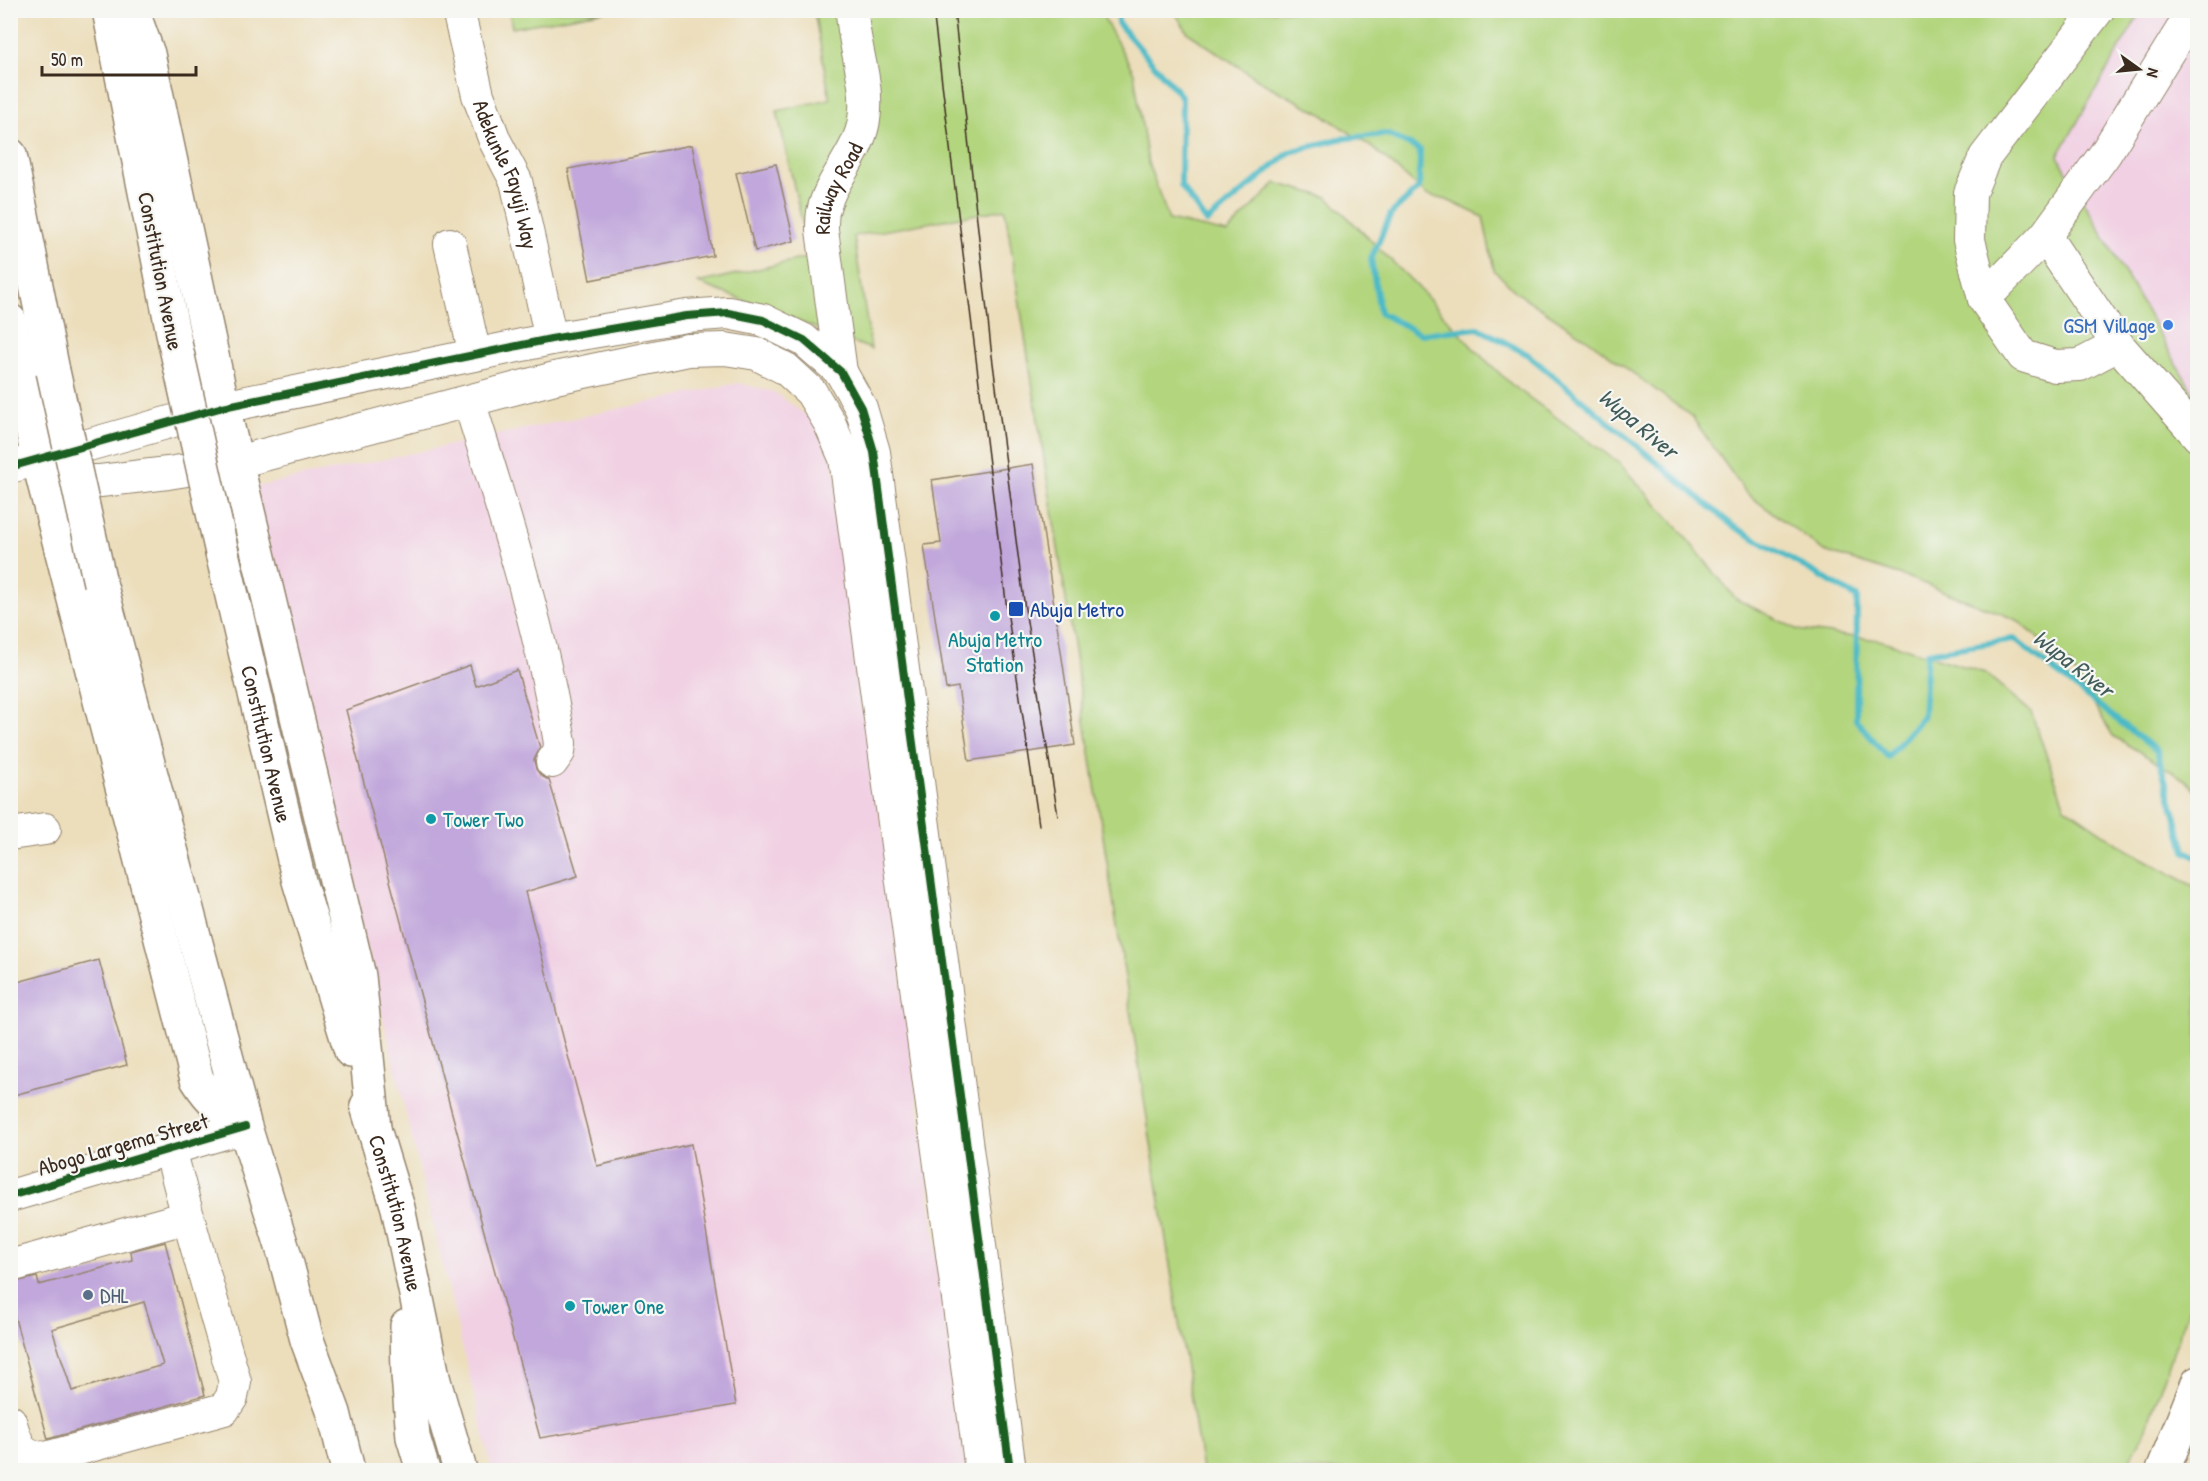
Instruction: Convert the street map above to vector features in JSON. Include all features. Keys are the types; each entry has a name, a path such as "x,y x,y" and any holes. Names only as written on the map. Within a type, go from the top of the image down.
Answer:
{"main road":[{"name":"Constitution Avenue","path":"109,10 175,343 299,881 398,1208 434,1381 460,1470"},
{"path":"132,10 148,54 223,407 359,976 374,1128"},
{"path":"10,155 53,371 100,583 244,1122 284,1253 307,1340 334,1413 348,1470"},
{"path":"10,321 26,470 197,1078 208,1095 222,1108 244,1122"},
{"path":"408,1255 407,1348 413,1437 423,1470"},
{"path":"2163,1470 2198,1383"},
{"path":"334,1413 369,1470"}],"street":[{"name":"Adekunle Fayuji Way","path":"458,10 478,95 495,141 516,181 551,339"},
{"name":"Railway Road","path":"841,372 822,230 826,203 859,141 864,119 865,94 852,10"},
{"path":"2098,10 1985,158 1970,193 1969,240 1984,298 2023,356 2055,366 2080,365 2118,345"},
{"path":"1984,298 2045,236 2105,154 2194,10"},
{"path":"2045,236 2118,345 2198,436"},
{"path":"450,244 475,355"},
{"path":"26,470 223,407 551,339 687,316 728,313 763,320 804,340 841,372 861,408 874,452 1010,1470"},
{"path":"26,470 100,481 237,462 555,378 687,350 725,349 757,354 786,369 811,392 829,422 845,458 981,1470"},
{"path":"469,401 504,513 543,653 560,743 559,752 552,762"},
{"path":"10,834 45,829"},
{"name":"Abogo Largema Street","path":"10,1196 170,1149 244,1122"},
{"path":"10,1420 18,1447 32,1456 46,1458 224,1409 232,1397 235,1382 170,1149"},
{"path":"10,1266 188,1217"}],"shaded area":[{"name":"GSM Village","path":"2127,11 2197,11 2197,431 2034,128"},
{"path":"738,383 774,392 814,421 834,460 966,1470 492,1470 255,487"}],"green space":[{"path":"509,10 606,11 512,28"},
{"path":"814,11 1100,11 1134,73 1148,163 1169,220 1227,233 1276,183 1327,197 1417,286 1474,349 1512,385 1619,463 1678,528 1736,599 1798,630 1879,640 1985,673 2031,712 2065,807 2129,851 2197,888 2197,1286 2144,1434 2124,1470 1202,1470 1005,209 854,236 871,349 698,283 810,257 777,111 830,99"},
{"path":"1174,11 2141,11 2058,156 2197,400 2197,793 2186,780 2113,736 2070,665 2017,620 1912,579 1824,551 1746,493 1692,417 1587,339 1516,292 1494,270 1483,217 1447,200 1427,195 1373,148 1320,113 1265,84 1188,33"}],"building":[{"path":"692,145 713,256 590,280 568,169"},
{"path":"776,164 794,241 755,251 736,173"},
{"name":"Abuja Metro Station","path":"1033,464 1075,745 969,761 958,687 946,689 924,545 941,543 932,480"},
{"path":"470,665 476,686 517,670 540,748 534,760 536,769 541,776 549,780 578,876 525,892 597,1166 691,1144 736,1405 540,1438 346,710"},
{"path":"99,960 127,1065 10,1096 10,984"},
{"path":"165,1242 205,1395 48,1439 10,1300 10,1283 37,1277 39,1285 132,1260 131,1251","holes":["144,1302 163,1365 72,1391 52,1329"]}],"waterway":[{"name":"Wupa River","path":"1118,10 1118,23 1182,97 1181,186 1207,222 1290,152 1339,139 1387,134 1420,150 1419,188 1391,214 1371,259 1380,313 1421,334 1478,328 1527,354 1733,526 1857,597 1856,720 1888,757 1923,716 1927,653 2014,639 2157,751 2185,851 2198,858"}],"tram line":[{"path":"933,10 1007,610 1039,825"},
{"path":"954,10 991,348 1025,609 1058,816"}],"cycle path":[{"path":"10,467 223,407 551,339 687,316 728,313 763,320 804,340 841,372 861,408 874,452 1010,1470"},
{"path":"10,1196 245,1127"}],"place":[{"name":"GSM Village","path":"2168,325"},
{"name":"Abuja Metro","path":"1016,609"},
{"name":"Abuja Metro Station","path":"995,616"},
{"name":"Tower Two","path":"431,819"},
{"name":"DHL","path":"88,1295"},
{"name":"Tower One","path":"570,1306"}]}
